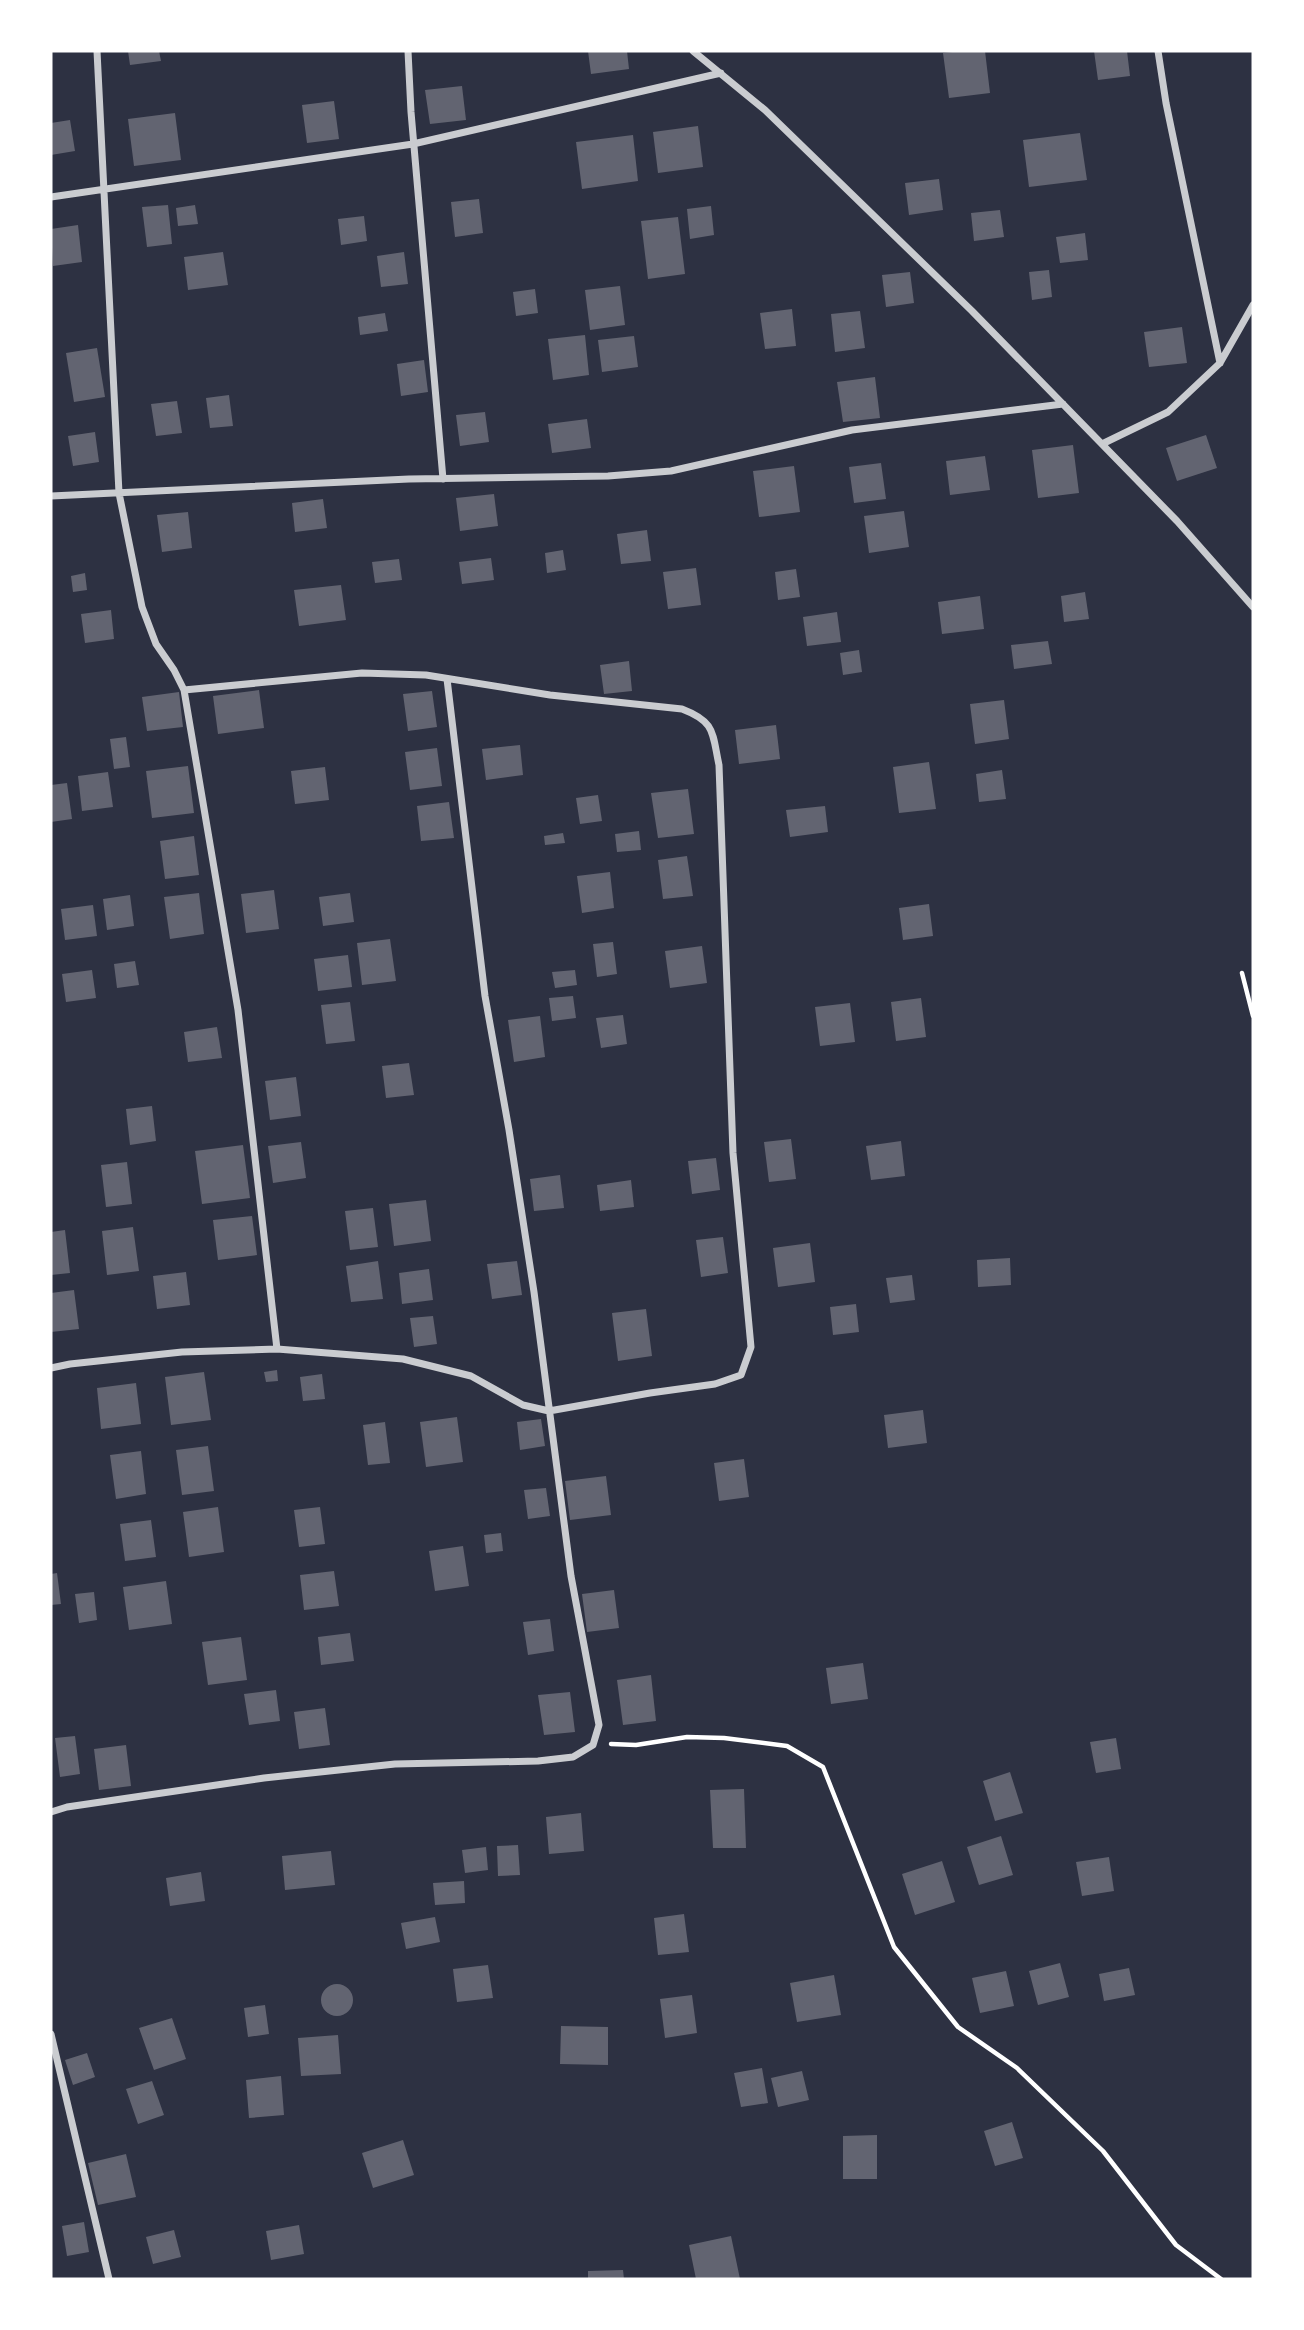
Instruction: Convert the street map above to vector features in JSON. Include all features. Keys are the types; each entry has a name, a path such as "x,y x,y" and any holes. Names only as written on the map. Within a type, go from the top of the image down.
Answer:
{"street":[{"path":"97,51 119,493 142,607 156,644 184,690 238,1010 277,1349"},
{"path":"408,51 413,144 443,479"},
{"path":"693,51 785,129 972,311 1177,521 1253,607"},
{"path":"1158,51 1166,103 1220,363"},
{"path":"51,197 413,144 721,73"},
{"path":"1102,444 1168,412 1220,363 1253,305"},
{"path":"51,496 443,479 608,476 671,471 852,430 1063,404"},
{"path":"51,1368 182,1352 277,1349 403,1359 471,1376 523,1405 549,1411 715,1384 741,1375 751,1347 733,1153 719,765 711,728 700,716 682,709 550,695 426,675 362,673 184,690"},
{"path":"51,1812 67,1807 264,1778 395,1764 538,1761 573,1757 593,1744 599,1725 571,1576 530,1265 485,996 447,679"},
{"path":"51,2034 109,2279"}],"path":[{"path":"1242,973 1253,1016"},
{"path":"593,1744 636,1745 687,1737 724,1738 787,1746 822,1767 894,1947 958,2027 1017,2068 1103,2151 1176,2245 1221,2279"}],"building":[{"path":"128,51 159,51 161,61 130,65"},
{"path":"588,51 627,51 629,69 591,74"},
{"path":"985,51 990,93 949,98 943,53"},
{"path":"1094,51 1127,51 1130,76 1098,80"},
{"path":"462,86 466,120 430,124 425,90"},
{"path":"334,101 339,139 307,143 302,105"},
{"path":"175,113 181,160 134,166 128,119"},
{"path":"70,120 75,151 51,155 51,123"},
{"path":"698,126 703,167 658,173 653,132"},
{"path":"1080,133 1087,180 1029,187 1023,140"},
{"path":"633,135 638,181 582,189 576,142"},
{"path":"939,179 943,210 909,215 905,183"},
{"path":"479,199 483,233 455,237 451,202"},
{"path":"168,205 172,244 147,247 142,207"},
{"path":"195,205 198,224 178,226 176,208"},
{"path":"711,206 714,235 690,239 687,209"},
{"path":"1000,210 1004,237 974,241 971,213"},
{"path":"364,216 367,241 341,245 338,219"},
{"path":"678,217 685,274 648,279 641,221"},
{"path":"78,225 82,262 53,266 51,229"},
{"path":"1085,233 1088,260 1060,263 1056,237"},
{"path":"223,252 228,285 188,290 184,257"},
{"path":"404,252 408,284 381,287 377,256"},
{"path":"1049,270 1052,297 1032,300 1029,272"},
{"path":"910,272 914,303 886,307 882,275"},
{"path":"620,286 625,325 590,330 585,290"},
{"path":"535,289 538,313 516,316 513,292"},
{"path":"792,309 796,346 765,349 760,313"},
{"path":"860,311 865,348 835,352 831,314"},
{"path":"385,313 388,331 360,335 358,317"},
{"path":"1182,327 1187,363 1149,367 1144,332"},
{"path":"585,335 589,375 553,380 548,339"},
{"path":"634,336 638,367 602,372 598,340"},
{"path":"97,348 105,397 74,402 66,353"},
{"path":"424,360 428,392 401,396 397,364"},
{"path":"875,377 880,418 843,422 837,382"},
{"path":"229,395 233,426 210,428 206,398"},
{"path":"177,401 182,433 156,436 151,404"},
{"path":"485,412 489,442 460,446 456,415"},
{"path":"587,419 591,448 552,453 548,424"},
{"path":"95,432 99,462 73,466 68,436"},
{"path":"1206,435 1217,468 1177,481 1166,448"},
{"path":"1073,445 1079,493 1038,498 1032,450"},
{"path":"985,456 990,490 950,495 946,461"},
{"path":"881,463 886,499 854,503 849,467"},
{"path":"794,466 800,512 759,517 753,471"},
{"path":"494,494 498,526 460,531 456,498"},
{"path":"323,499 327,528 295,532 292,503"},
{"path":"904,511 909,547 869,553 864,516"},
{"path":"188,512 192,548 162,552 157,515"},
{"path":"647,530 651,561 621,564 617,534"},
{"path":"563,550 566,570 547,573 545,553"},
{"path":"491,558 494,580 462,584 459,562"},
{"path":"399,559 402,580 375,583 372,562"},
{"path":"696,568 701,605 668,609 663,572"},
{"path":"796,569 800,597 778,600 775,572"},
{"path":"85,573 87,590 73,592 71,576"},
{"path":"341,585 346,620 299,626 294,590"},
{"path":"1085,592 1089,619 1064,622 1061,596"},
{"path":"980,596 984,629 942,634 938,602"},
{"path":"111,610 114,639 85,643 81,614"},
{"path":"837,612 841,642 807,646 803,617"},
{"path":"1048,641 1052,664 1014,669 1011,645"},
{"path":"859,650 862,672 843,675 840,653"},
{"path":"629,661 632,691 604,694 600,665"},
{"path":"259,690 264,728 218,734 213,696"},
{"path":"432,691 437,727 408,731 403,694"},
{"path":"179,692 183,727 147,731 142,697"},
{"path":"1004,700 1009,739 975,744 970,704"},
{"path":"776,725 780,759 739,764 735,730"},
{"path":"126,737 130,767 114,769 110,739"},
{"path":"520,745 523,775 486,780 482,749"},
{"path":"437,748 442,786 410,790 405,752"},
{"path":"929,762 936,809 899,813 893,767"},
{"path":"188,766 194,813 152,818 146,771"},
{"path":"325,767 329,800 295,804 291,771"},
{"path":"1002,770 1006,799 979,802 976,774"},
{"path":"108,772 113,807 82,811 78,776"},
{"path":"67,783 72,819 51,822 51,785"},
{"path":"688,789 694,834 658,838 651,793"},
{"path":"598,795 602,821 580,824 576,798"},
{"path":"449,802 454,838 421,841 417,806"},
{"path":"825,806 828,832 790,837 786,810"},
{"path":"639,831 641,850 617,852 615,834"},
{"path":"563,833 565,843 545,845 544,836"},
{"path":"194,836 199,875 165,879 160,841"},
{"path":"687,856 693,896 663,899 658,860"},
{"path":"610,872 614,908 582,913 577,876"},
{"path":"274,890 279,929 246,933 241,894"},
{"path":"199,893 204,934 170,939 164,897"},
{"path":"350,893 354,922 323,926 319,897"},
{"path":"130,895 134,926 107,930 103,899"},
{"path":"929,904 933,936 903,940 899,908"},
{"path":"93,905 97,936 65,940 61,909"},
{"path":"390,939 396,981 362,985 357,943"},
{"path":"613,942 617,974 597,977 593,944"},
{"path":"702,946 707,983 670,988 665,951"},
{"path":"348,955 352,987 318,991 314,959"},
{"path":"135,961 139,985 117,988 114,964"},
{"path":"92,970 96,998 66,1002 62,974"},
{"path":"575,970 577,985 555,988 552,972"},
{"path":"573,996 576,1018 552,1021 549,998"},
{"path":"921,998 926,1037 896,1041 891,1002"},
{"path":"350,1002 355,1041 326,1044 321,1005"},
{"path":"850,1003 855,1042 820,1046 815,1007"},
{"path":"623,1015 627,1044 601,1048 596,1018"},
{"path":"540,1016 545,1057 514,1062 508,1020"},
{"path":"217,1027 222,1058 188,1062 184,1032"},
{"path":"409,1063 414,1095 386,1098 382,1066"},
{"path":"296,1077 301,1116 270,1120 265,1081"},
{"path":"152,1106 156,1141 130,1145 126,1109"},
{"path":"791,1139 796,1179 769,1182 764,1142"},
{"path":"901,1141 905,1176 871,1180 866,1146"},
{"path":"301,1142 306,1178 273,1183 268,1146"},
{"path":"243,1145 250,1198 202,1204 195,1151"},
{"path":"716,1158 720,1190 692,1194 688,1161"},
{"path":"127,1162 132,1204 106,1207 101,1165"},
{"path":"560,1175 564,1208 534,1211 530,1179"},
{"path":"631,1180 634,1207 600,1211 597,1185"},
{"path":"426,1200 431,1241 394,1246 389,1204"},
{"path":"373,1208 378,1247 350,1250 345,1211"},
{"path":"252,1216 257,1255 218,1260 213,1220"},
{"path":"133,1227 139,1271 107,1275 102,1231"},
{"path":"65,1230 70,1273 51,1275 51,1232"},
{"path":"723,1237 728,1273 701,1277 696,1240"},
{"path":"810,1243 815,1282 778,1287 773,1248"},
{"path":"1010,1258 1011,1285 978,1287 977,1260"},
{"path":"378,1261 383,1299 351,1302 346,1266"},
{"path":"517,1261 522,1295 492,1299 487,1264"},
{"path":"429,1269 433,1300 402,1304 399,1273"},
{"path":"186,1272 190,1305 157,1309 153,1276"},
{"path":"912,1275 915,1300 890,1303 886,1278"},
{"path":"74,1290 79,1329 51,1332 51,1293"},
{"path":"856,1304 859,1332 833,1335 830,1307"},
{"path":"646,1309 652,1356 618,1361 612,1313"},
{"path":"433,1316 437,1344 414,1347 410,1318"},
{"path":"277,1370 278,1381 266,1382 264,1372"},
{"path":"204,1372 211,1420 171,1425 165,1377"},
{"path":"322,1374 325,1399 303,1401 300,1377"},
{"path":"136,1383 141,1424 101,1429 97,1388"},
{"path":"923,1410 927,1443 888,1448 884,1415"},
{"path":"457,1417 463,1462 426,1467 420,1422"},
{"path":"541,1419 545,1446 520,1450 517,1422"},
{"path":"385,1422 390,1463 368,1465 363,1425"},
{"path":"208,1446 214,1491 182,1495 176,1450"},
{"path":"141,1451 146,1494 116,1499 110,1455"},
{"path":"744,1459 749,1497 719,1501 714,1463"},
{"path":"606,1476 611,1515 570,1520 565,1481"},
{"path":"546,1488 550,1516 528,1519 524,1490"},
{"path":"218,1507 224,1552 189,1557 183,1512"},
{"path":"320,1507 325,1544 299,1547 294,1510"},
{"path":"151,1520 156,1557 125,1561 120,1524"},
{"path":"501,1533 503,1551 486,1553 484,1535"},
{"path":"463,1546 469,1586 435,1591 429,1551"},
{"path":"334,1571 339,1606 304,1610 300,1575"},
{"path":"57,1573 61,1604 51,1605 51,1574"},
{"path":"166,1581 172,1624 129,1630 123,1587"},
{"path":"614,1590 619,1628 587,1632 582,1594"},
{"path":"94,1592 97,1620 79,1623 75,1594"},
{"path":"550,1619 554,1651 528,1655 523,1622"},
{"path":"350,1633 354,1661 321,1665 318,1637"},
{"path":"241,1637 247,1680 208,1685 202,1642"},
{"path":"863,1663 868,1699 831,1704 826,1668"},
{"path":"651,1675 656,1721 623,1725 617,1680"},
{"path":"276,1690 280,1721 249,1725 244,1694"},
{"path":"570,1692 575,1732 544,1735 538,1695"},
{"path":"325,1708 330,1745 299,1749 294,1712"},
{"path":"75,1736 80,1774 60,1777 55,1738"},
{"path":"1116,1738 1121,1769 1096,1773 1090,1742"},
{"path":"126,1745 131,1786 99,1790 94,1749"},
{"path":"1010,1772 1023,1813 995,1821 983,1781"},
{"path":"744,1789 746,1848 713,1848 710,1790"},
{"path":"581,1813 584,1851 549,1854 546,1817"},
{"path":"1001,1836 1013,1875 979,1885 967,1847"},
{"path":"518,1845 520,1875 498,1876 497,1846"},
{"path":"486,1847 488,1870 465,1873 462,1850"},
{"path":"331,1851 335,1885 285,1890 282,1856"},
{"path":"1109,1857 1114,1891 1082,1896 1076,1862"},
{"path":"942,1861 955,1902 915,1915 902,1874"},
{"path":"201,1872 205,1901 170,1906 166,1878"},
{"path":"464,1881 465,1903 435,1905 433,1883"},
{"path":"684,1914 689,1952 658,1955 654,1918"},
{"path":"435,1917 440,1942 406,1949 401,1923"},
{"path":"1060,1963 1069,1997 1038,2005 1029,1971"},
{"path":"488,1965 493,1998 457,2002 453,1969"},
{"path":"1129,1968 1135,1995 1104,2001 1099,1974"},
{"path":"1006,1971 1014,2006 980,2013 972,1978"},
{"path":"834,1975 841,2015 797,2022 790,1983"},
{"path":"337,1984 348,1989 353,2000 348,2011 337,2016 326,2011 321,2000 326,1989"},
{"path":"692,1995 697,2033 665,2038 660,1999"},
{"path":"265,2005 269,2034 248,2037 244,2008"},
{"path":"172,2018 186,2059 154,2070 139,2028"},
{"path":"561,2026 608,2027 608,2065 560,2064"},
{"path":"338,2035 341,2074 301,2076 298,2038"},
{"path":"87,2053 95,2077 73,2085 65,2060"},
{"path":"762,2068 768,2103 741,2107 734,2073"},
{"path":"802,2071 809,2100 778,2107 771,2078"},
{"path":"281,2076 284,2115 249,2118 246,2080"},
{"path":"152,2081 164,2115 138,2124 126,2089"},
{"path":"1012,2122 1023,2158 995,2166 984,2131"},
{"path":"877,2135 877,2179 843,2179 843,2136"},
{"path":"403,2140 414,2175 373,2188 362,2153"},
{"path":"126,2154 136,2197 98,2205 88,2163"},
{"path":"84,2222 89,2252 67,2256 62,2226"},
{"path":"299,2225 304,2254 271,2260 266,2231"},
{"path":"174,2230 181,2257 153,2264 146,2237"},
{"path":"731,2236 740,2279 696,2279 689,2245"},
{"path":"623,2270 624,2279 588,2279 588,2271"}]}
